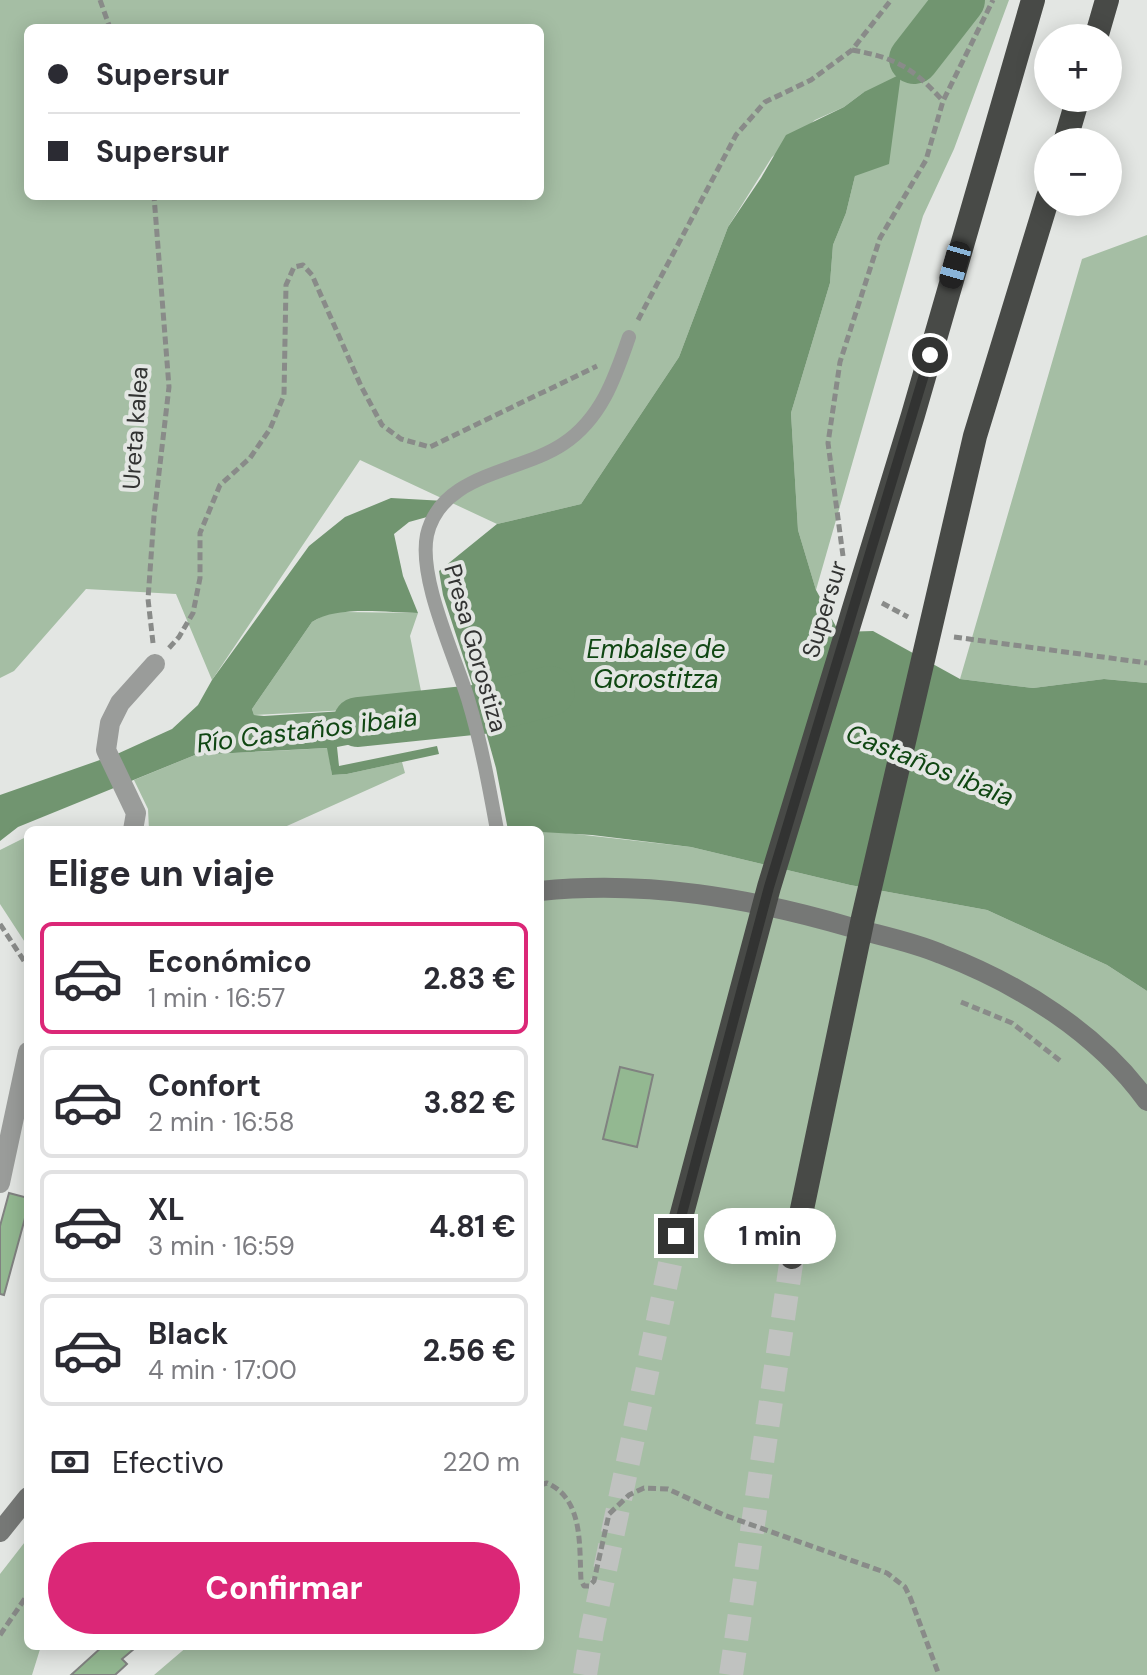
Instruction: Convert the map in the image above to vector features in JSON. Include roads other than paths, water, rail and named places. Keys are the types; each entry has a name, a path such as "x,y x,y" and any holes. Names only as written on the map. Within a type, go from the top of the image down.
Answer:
{"highway":[{"name":"Supersur","path":"676,1236 769,887 913,415 1033,0"},
{"path":"1100,24 1107,0"},
{"path":"792,1257 863,918 975,436 1042,216"}],"street":[{"path":"134,826 136,813 106,750 110,723 120,703 155,664"},
{"path":"544,891 581,886 653,888 724,897 795,911 939,953 1027,996 1064,1020 1109,1057 1147,1101"},
{"path":"0,1183 24,1071"},
{"path":"0,1532 24,1502"}],"lane":[{"name":"Presa Gorostiza","path":"496,826 486,765 431,586 427,535 445,501 462,487 564,443 590,418 599,409 614,381 629,337"}],"water":[{"name":"Embalse de Gorostitza","path":"901,74 889,164 855,176 846,213 833,245 830,283 791,413 798,530 816,590 839,632 873,631 960,679 1033,688 1104,679 1147,683 1147,991 1107,965 987,910 850,885 691,847 544,832 544,826 507,826 483,709 443,595 439,571 497,524 581,504 679,357 728,227 786,135 844,107 864,92"},
{"path":"391,498 445,501 427,517 409,522 394,534 403,576 418,613 335,613 312,622 252,709 254,715 264,716 424,706 430,729 337,747 339,766 437,746 439,754 332,775 327,748 195,755 18,827 0,841 0,795 117,754 172,729 198,705 212,680 309,546 345,517"}],"waterway":[{"path":"914,59 960,0"},
{"name":"Río Castaños ibaia","path":"358,722 483,709 550,691"}],"tunnel":[{"path":"585,1675 676,1236"},
{"path":"731,1675 792,1257"}],"water label":[{"name":"Castaños ibaia","path":"930,765"}]}
